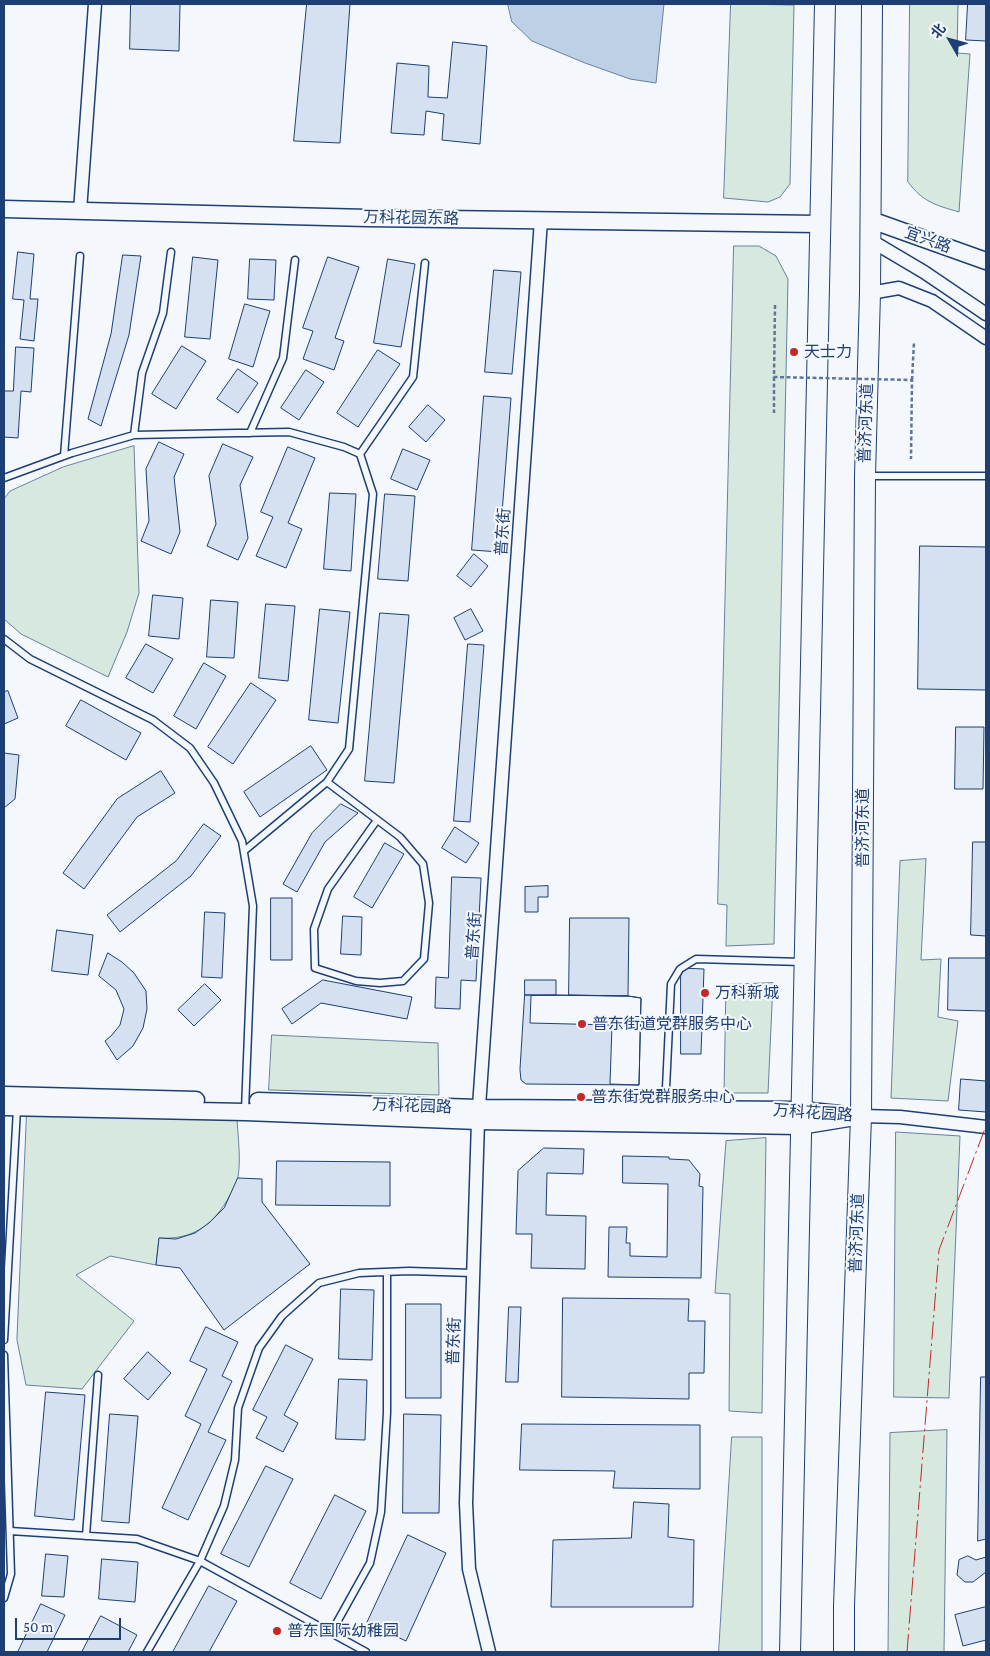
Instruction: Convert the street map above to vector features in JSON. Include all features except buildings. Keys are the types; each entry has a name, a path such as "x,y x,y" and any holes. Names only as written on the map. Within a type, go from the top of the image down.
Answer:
{"main road":[{"path":"790,1652 825,4"},
{"name":"普济河东道","path":"844,1652 861,1116 865,476 870,293 872,4"}],"street":[{"path":"80,211 95,4"},
{"name":"万科花园东路","path":"4,209 368,218 819,224"},
{"name":"普东街","path":"489,1652 469,1569 466,1512 472,1273 478,1115 541,220"},
{"name":"宜兴路","path":"871,220 986,261"},
{"path":"870,240 924,272 986,314"},
{"path":"870,293 899,288 932,301 986,338"},
{"name":"万科花园路","path":"11,1101 246,1106 478,1115 801,1118 861,1116"},
{"path":"861,1116 900,1117 986,1127"}],"lane":[{"path":"134,435 142,373 163,313 171,252"},
{"path":"64,456 80,256"},
{"path":"250,433 283,358 295,260"},
{"path":"360,454 414,377 425,263"},
{"path":"4,478 64,456 134,435 289,432 344,447 360,454 373,494 349,749 327,782 244,851"},
{"path":"865,476 986,476"},
{"path":"4,639 30,658 153,720 190,748 214,783 242,841 253,906 246,1106"},
{"path":"327,782 400,837 423,864 429,903 424,959 403,981 380,984 356,981 315,968 314,929 328,889 377,820"},
{"path":"665,1117 671,984 680,969 696,959 805,962"},
{"path":"4,1340 11,1101"},
{"path":"331,1633 370,1563 381,1512 387,1413 387,1272"},
{"path":"147,1652 200,1561 224,1506 235,1460 238,1408 259,1348 282,1316 319,1282 359,1273 472,1273"},
{"path":"4,1354 11,1574 4,1598"},
{"path":"86,1536 98,1375"},
{"path":"10,1531 137,1539 200,1561 366,1652"}],"path":[{"path":"774,413 775,305"},
{"path":"911,459 914,342"},
{"path":"774,377 912,380"}],"shaded area":[{"path":"731,4 794,5 790,184 780,197 768,202 724,198"},
{"path":"910,4 958,4 957,53 970,54 959,212 930,202 908,182"},
{"path":"734,246 759,246 776,256 788,279 774,944 726,946 727,905 718,904"},
{"path":"134,446 139,593 127,632 108,677 21,634 4,619 4,499 10,491 63,467"},
{"path":"926,859 921,960 941,959 938,1017 958,1021 948,1101 891,1098 900,861"},
{"path":"773,983 768,1093 724,1093 726,985"},
{"path":"272,1035 438,1043 439,1095 269,1090"},
{"path":"27,1112 237,1119 239,1170 237,1182 217,1215 192,1233 171,1238 159,1238 156,1265 110,1256 76,1275 134,1321 82,1389 26,1385 17,1340"},
{"path":"896,1132 960,1136 949,1398 894,1397"},
{"path":"766,1138 762,1413 729,1411 730,1294 715,1293 726,1141"},
{"path":"947,1430 944,1652 888,1652 890,1433"},
{"path":"732,1437 762,1437 762,1652 719,1652"}],"water":[{"path":"508,4 664,4 656,83 630,79 532,41 512,22"}],"power":[{"path":"907,1652 939,1250 986,1126"}],"place":[{"name":"天士力","path":"794,352"},
{"name":"万科新城","path":"705,993"},
{"name":"普东街道党群服务中心","path":"582,1024"},
{"name":"普东街党群服务中心","path":"581,1097"},
{"name":"普东国际幼稚园","path":"277,1631"}]}
